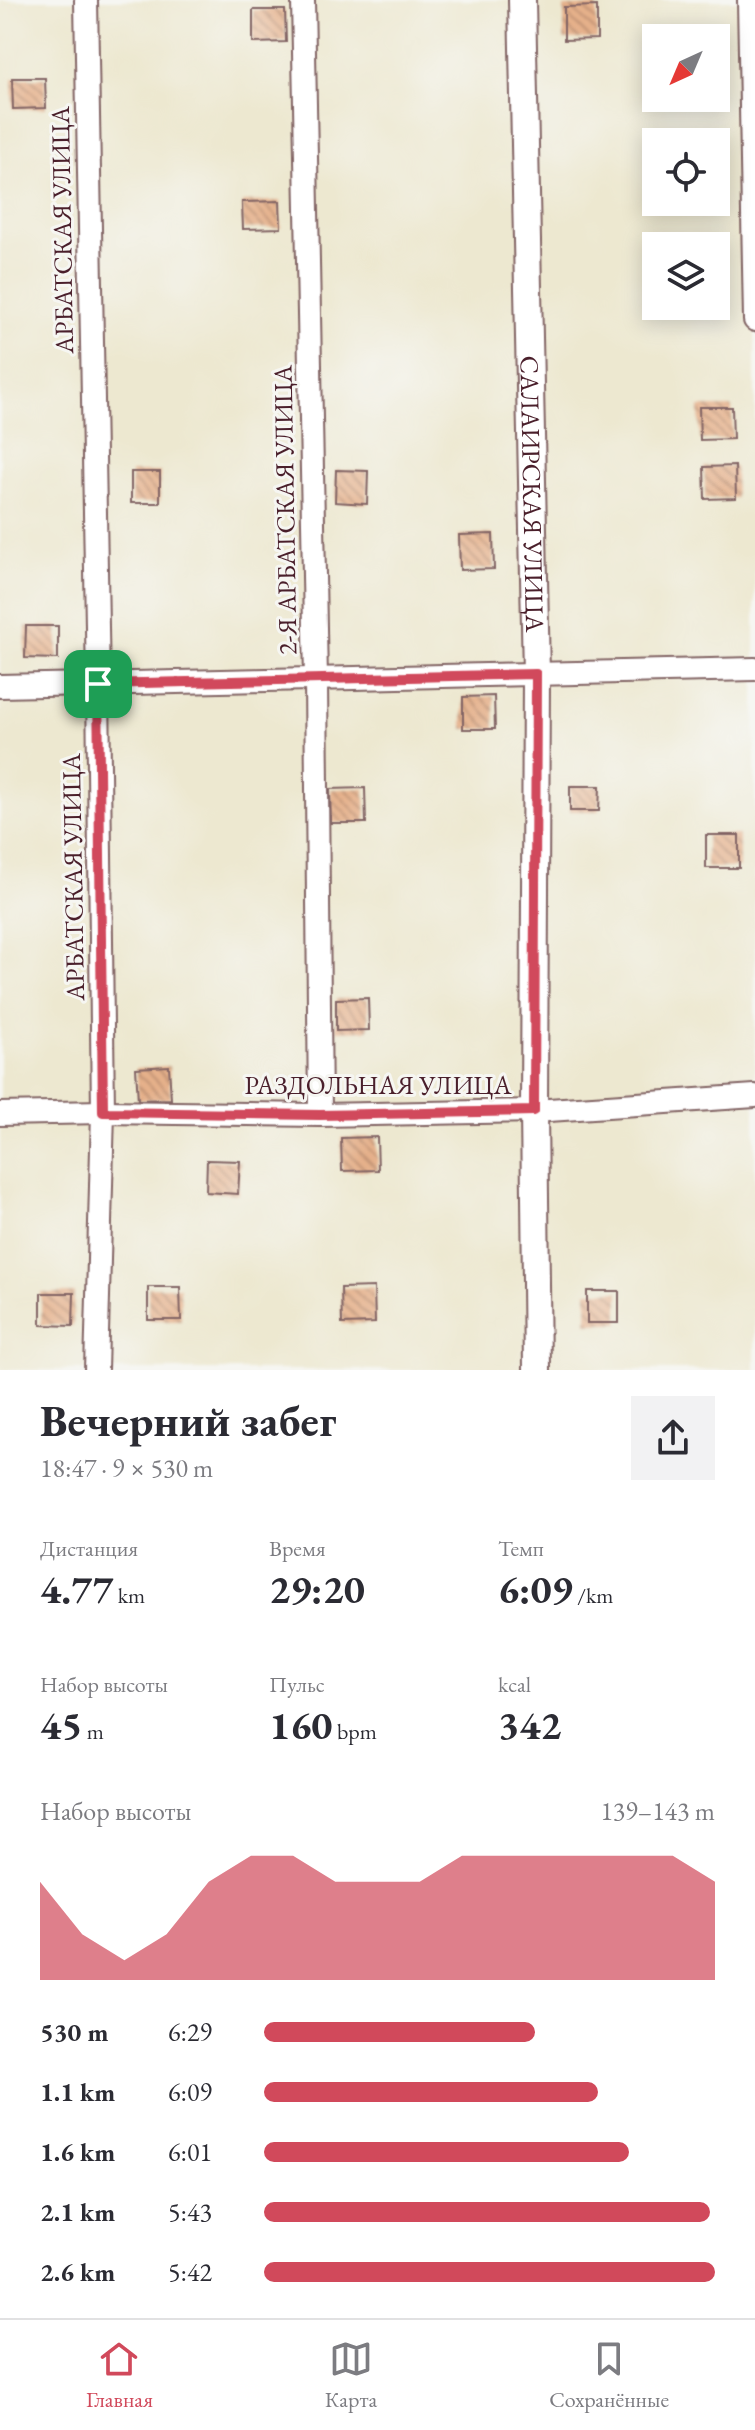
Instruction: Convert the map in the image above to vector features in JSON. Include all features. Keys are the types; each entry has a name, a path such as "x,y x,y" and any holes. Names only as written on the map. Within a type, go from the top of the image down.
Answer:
{"street":[{"name":"АРБАТСКАЯ УЛИЦА","path":"86,0 103,1112 96,1370"},
{"name":"2-Я АРБАТСКАЯ УЛИЦА","path":"303,0 316,680 320,1115"},
{"name":"САЛАИРСКАЯ УЛИЦА","path":"522,0 536,674 534,1111 537,1370"},
{"path":"749,0 755,320"},
{"path":"0,686 755,669"},
{"name":"РАЗДОЛЬНАЯ УЛИЦА","path":"0,1114 320,1115 534,1111 755,1096"}],"building":[{"path":"597,6 597,39 564,40 564,7"},
{"path":"253,10 285,10 286,42 253,43"},
{"path":"12,78 45,78 46,108 13,109"},
{"path":"280,201 281,228 243,229 242,202"},
{"path":"699,407 732,407 733,439 700,440"},
{"path":"735,466 736,498 705,499 704,467"},
{"path":"336,470 368,471 367,504 335,502"},
{"path":"131,472 160,472 160,503 131,503"},
{"path":"493,534 494,569 460,570 459,535"},
{"path":"26,626 58,626 58,659 25,658"},
{"path":"494,696 495,729 463,729 463,697"},
{"path":"570,786 600,786 599,811 570,811"},
{"path":"365,788 366,823 331,823 330,789"},
{"path":"706,835 739,835 739,868 706,868"},
{"path":"368,998 369,1030 336,1031 336,999"},
{"path":"169,1066 171,1099 138,1100 136,1068"},
{"path":"377,1137 378,1170 342,1171 341,1138"},
{"path":"207,1160 240,1161 238,1194 206,1192"},
{"path":"148,1287 180,1287 181,1320 148,1320"},
{"path":"374,1287 375,1323 342,1324 341,1288"},
{"path":"587,1291 619,1291 619,1323 587,1323"},
{"path":"41,1293 74,1293 73,1326 41,1325"}],"route":[{"path":"536,674 534,1111 320,1115 103,1112 98,684 536,674"}]}
